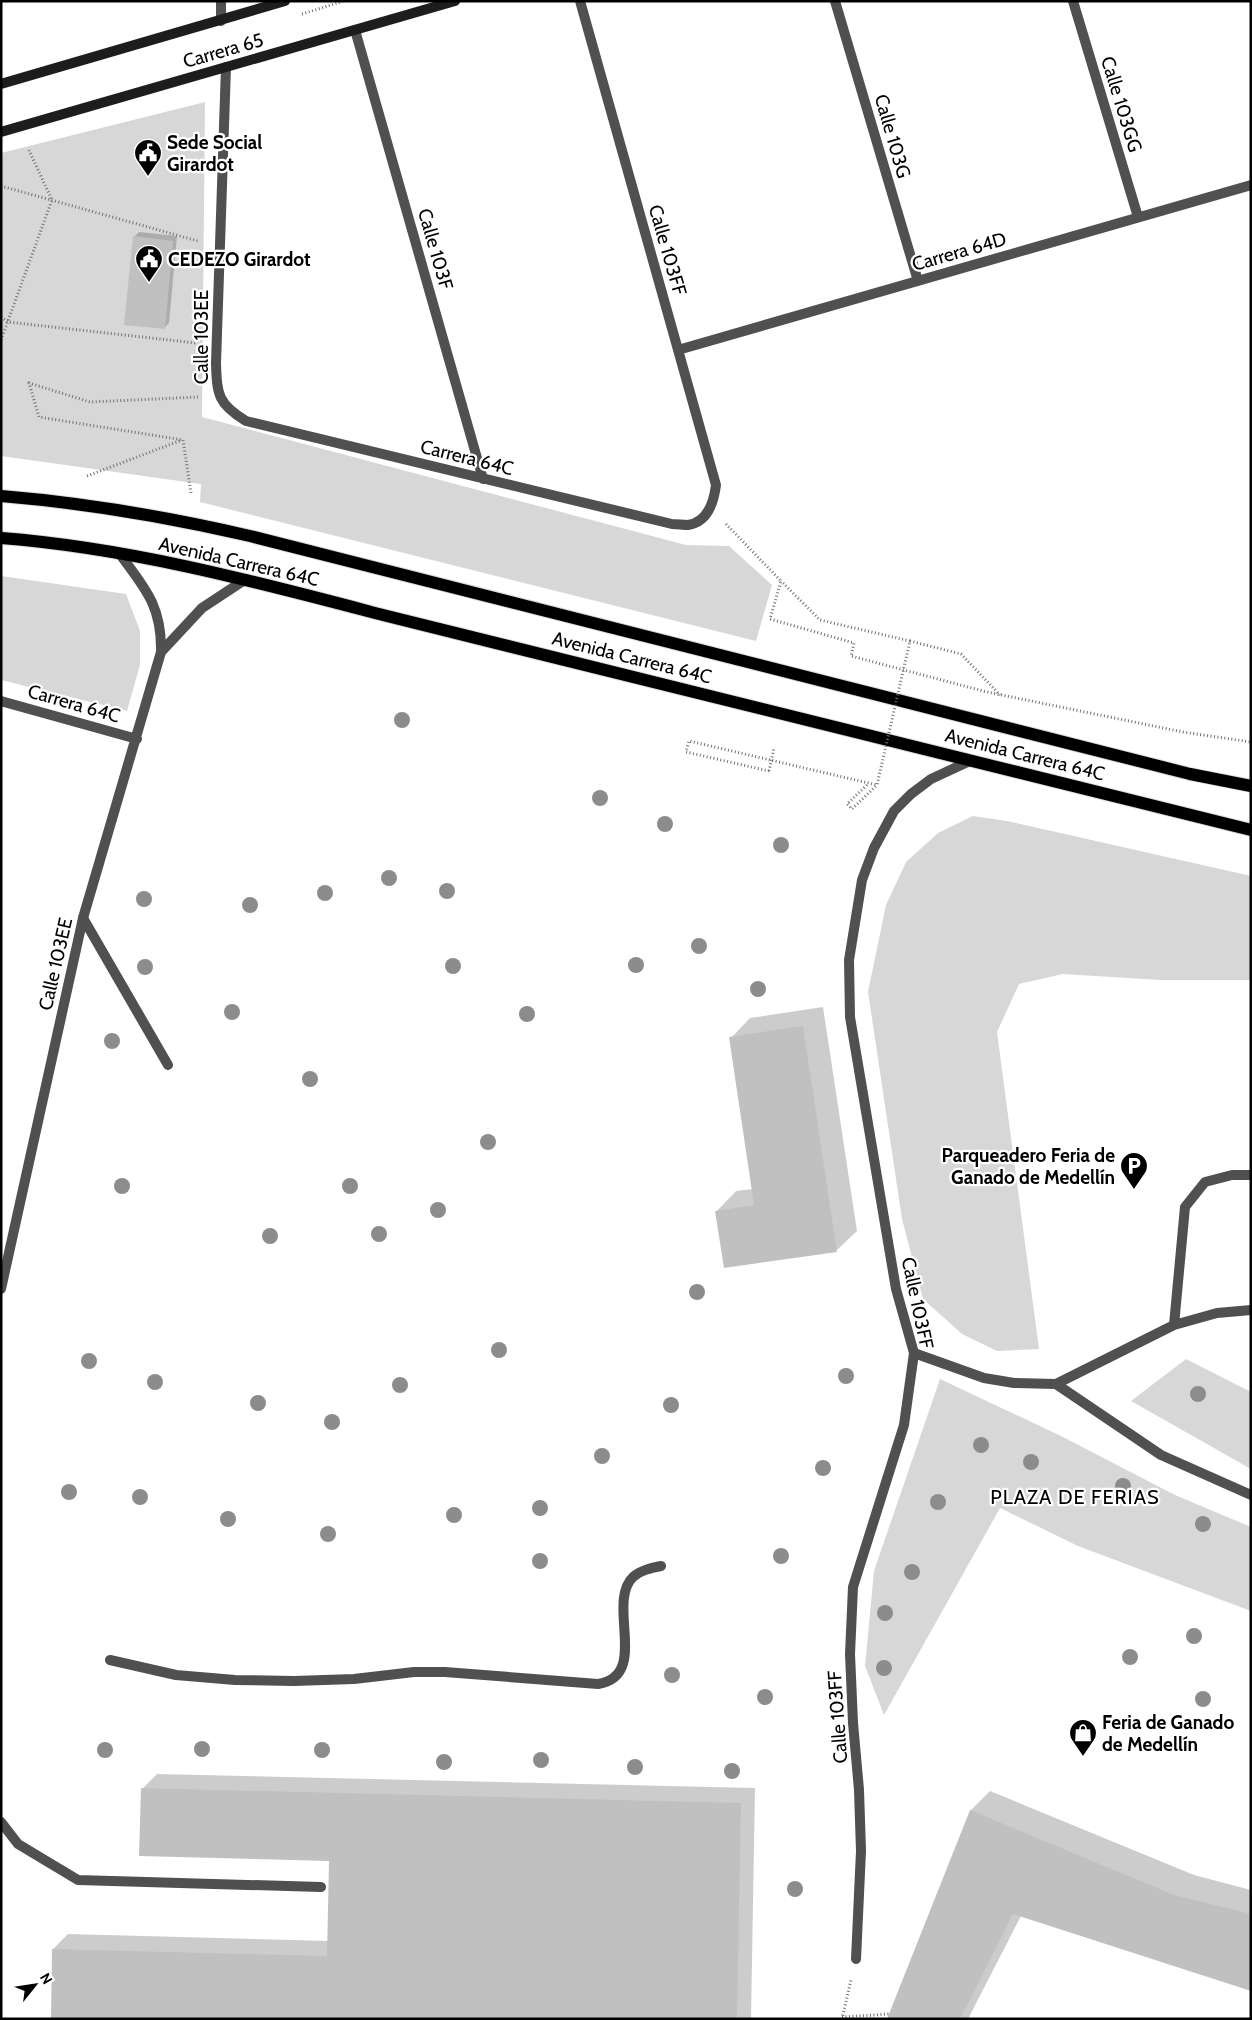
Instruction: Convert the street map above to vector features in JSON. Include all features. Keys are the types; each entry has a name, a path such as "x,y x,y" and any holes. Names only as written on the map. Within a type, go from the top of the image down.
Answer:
{"main road":[{"name":"Carrera 65","path":"1,84 285,1"},
{"name":"Carrera 65","path":"1,132 454,1"},
{"name":"Avenida Carrera 64C","path":"1,496 111,508 225,530 1180,771 1251,786"},
{"name":"Avenida Carrera 64C","path":"1,538 119,553 246,579 383,615 1251,830"}],"street":[{"path":"221,1 221,21"},
{"name":"Calle 103FF","path":"580,1 716,485 711,508"},
{"name":"Calle 103G","path":"835,1 918,281"},
{"name":"Calle 103GG","path":"1073,1 1138,217"},
{"name":"Calle 103F","path":"355,30 483,478"},
{"name":"Calle 103EE","path":"219,396 216,345 226,67"},
{"name":"Carrera 64D","path":"678,350 1251,185"},
{"name":"Carrera 64C","path":"219,396 229,411 246,421 672,524 690,525 701,519 711,508"},
{"name":"Calle 103EE","path":"1,1289 83,918 162,652 159,617 151,599 119,553"},
{"name":"Calle 103EE","path":"162,652 202,608 246,579"},
{"name":"Carrera 64C","path":"1,701 136,739"},
{"name":"Calle 103FF","path":"856,1958 861,1851 850,1654 853,1587 904,1425 914,1353 896,1290 850,1017 849,960 862,880 874,848 894,811 911,794 931,779 972,760"},
{"path":"83,918 168,1065"},
{"path":"1174,1325 1185,1207 1205,1182 1232,1175 1251,1175"},
{"path":"914,1353 984,1378 1014,1383 1056,1384 1174,1325 1217,1313 1251,1310"},
{"path":"1056,1384 1161,1454 1251,1495"},
{"path":"110,1660 176,1675 235,1680 302,1681 399,1673 445,1672 598,1684 614,1678 624,1664 624,1603 626,1590 632,1578 641,1571 661,1566"},
{"path":"1,1822 18,1844 78,1880 321,1887"}],"path":[{"path":"1,340 52,200 27,147"},
{"path":"1,186 220,247"},
{"path":"1,318 8,322 216,345"},
{"path":"183,440 39,417 29,383 90,402 219,396"},
{"path":"87,476 183,440"},
{"path":"183,440 191,493"},
{"path":"711,508 820,620 961,654 1000,695"},
{"path":"781,581 770,619 854,644 851,656 1000,695 1183,732 1251,742"},
{"path":"867,785 847,804 852,809 877,786 910,641"},
{"path":"774,748 769,771 686,752 688,741 877,786"},
{"path":"856,1958 842,2018 889,2014"}],"shaded area":[{"path":"205,102 202,417 686,545 729,546 772,585 756,641 200,502 201,484 1,456 1,153"},
{"path":"1,576 126,594 140,631 140,665 127,711 1,680"},
{"path":"973,816 1007,821 1251,876 1251,980 1160,980 1063,974 1019,984 997,1032 1039,1349 997,1351 962,1334 923,1299 902,1219 868,992 886,905 906,862 938,833"},
{"path":"1186,1359 1251,1392 1251,1469 1131,1401"},
{"path":"940,1379 1059,1435 1175,1495 1251,1527 1251,1611 1078,1546 1000,1508 884,1715 865,1666 874,1571"}],"building":[{"name":"CEDEZO Girardot","path":"133,236 173,241 165,329 124,325"},
{"path":"803,1026 837,1252 724,1268 715,1211 754,1205 729,1037"},
{"path":"141,1788 741,1803 737,2019 51,2019 52,1949 327,1956 329,1861 139,1856"},
{"path":"970,1810 1174,1895 1251,1914 1251,1991 1013,1914 960,2019 887,2019"}],"place":[{"name":"Sede Social Girardot","path":"148,177"},
{"name":"CEDEZO Girardot","path":"149,283"},
{"name":"Parqueadero Feria de Ganado de Medellín","path":"1134,1190"},
{"name":"Feria de Ganado de Medellín","path":"1083,1757"}],"district":[{"name":"PLAZA DE FERIAS","path":"1075,1497"}]}
